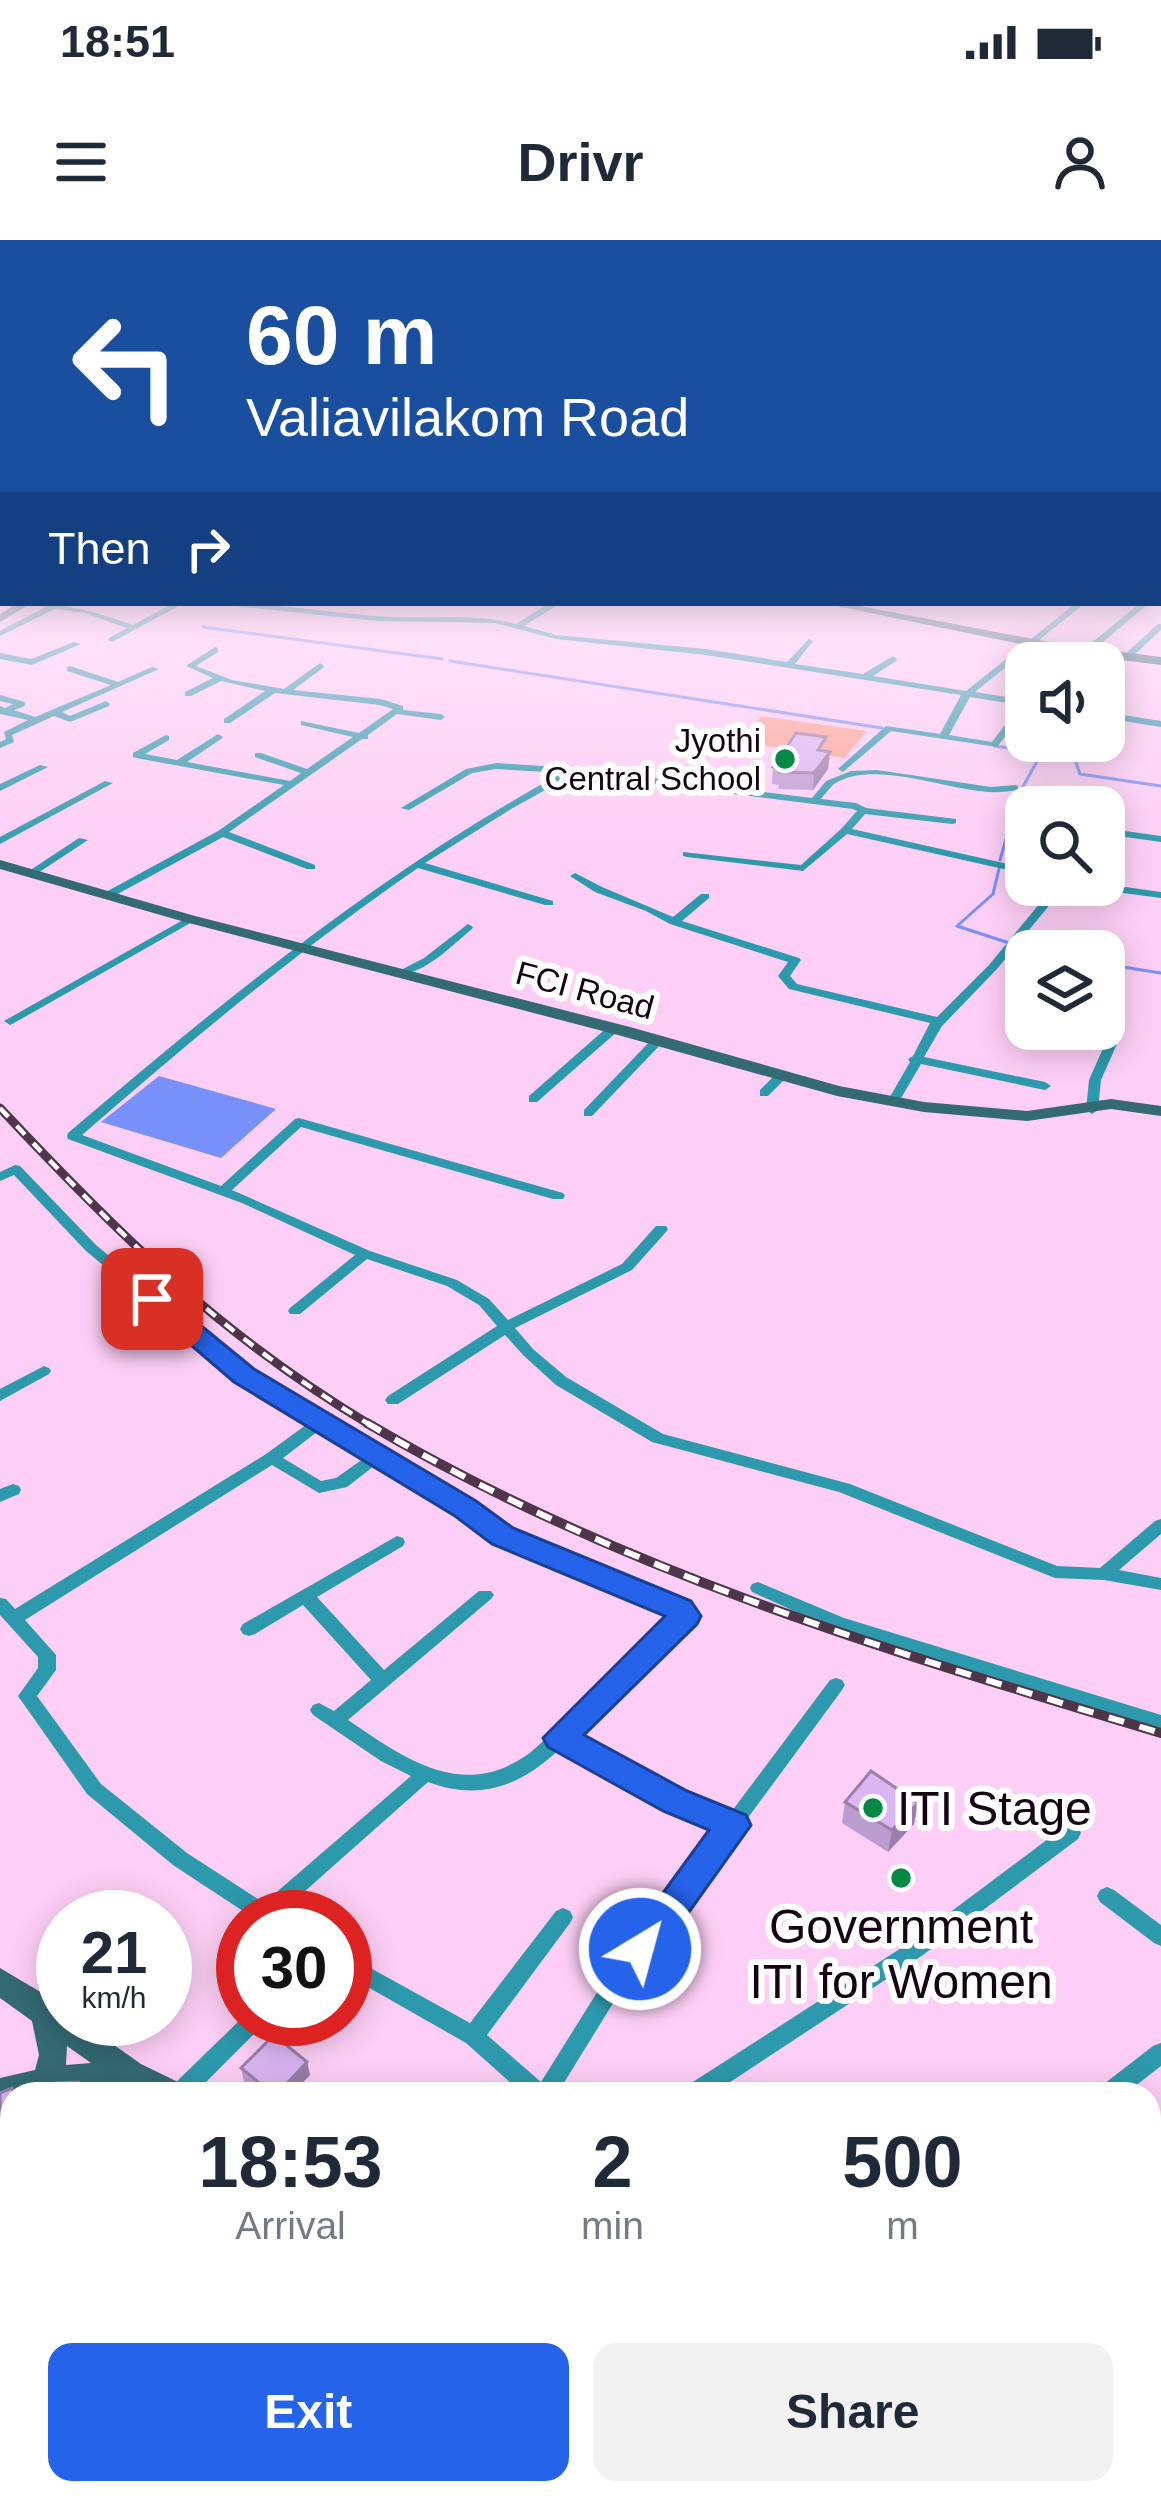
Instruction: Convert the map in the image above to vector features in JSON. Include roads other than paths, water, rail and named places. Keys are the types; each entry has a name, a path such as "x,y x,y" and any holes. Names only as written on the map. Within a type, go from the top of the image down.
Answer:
{"street":[{"path":"0,656 21,666 70,647"},
{"path":"648,647 1005,700"},
{"path":"694,651 698,647"},
{"path":"789,665 804,647"},
{"path":"1127,657 1138,647"},
{"path":"214,650 190,666 219,679 280,691 392,703 399,706 398,712"},
{"path":"1127,657 1161,661"},
{"path":"865,677 892,659"},
{"path":"943,737 967,695 1005,661"},
{"path":"227,721 320,666"},
{"path":"70,669 116,684"},
{"path":"0,745 11,740 7,734 155,669"},
{"path":"188,694 219,679"},
{"path":"0,698 22,704 2,711"},
{"path":"53,712 70,719 106,704"},
{"path":"2,711 36,720"},
{"path":"108,895 222,833 398,712 441,717"},
{"path":"1125,719 1161,724"},
{"path":"304,723 364,737"},
{"path":"843,769 889,728 994,745 1005,731"},
{"path":"179,763 218,737"},
{"path":"166,738 136,755 293,784"},
{"path":"258,755 310,772"},
{"path":"0,788 44,767"},
{"path":"406,808 469,771 485,767 573,771 952,821"},
{"path":"573,771 458,834 168,1054 74,1136 224,1192 365,1254 452,1283 484,1302 561,1381 658,1438 844,1488 1055,1572 1161,1584"},
{"path":"814,801 829,779 855,771 984,790 1005,789"},
{"path":"0,842 108,783"},
{"path":"687,854 803,868 862,811"},
{"path":"845,831 1005,866"},
{"path":"222,833 311,867"},
{"path":"1125,834 1161,839"},
{"path":"31,873 83,840"},
{"name":"FCI Road","path":"0,864 190,920 893,1102 1027,1116 1112,1104 1161,1111"},
{"path":"419,865 549,903"},
{"path":"575,876 589,887 653,907 674,922 795,960 784,976 794,987 937,1024"},
{"path":"1125,891 1161,896"},
{"path":"674,922 705,896"},
{"path":"893,1102 937,1024 993,968 1043,906"},
{"path":"10,1022 190,920"},
{"path":"403,974 468,927"},
{"path":"533,1099 614,1028"},
{"path":"588,1113 658,1040"},
{"path":"1093,1110 1095,1080 1108,1050"},
{"path":"914,1059 1045,1086"},
{"path":"764,1093 782,1075"},
{"path":"224,1192 299,1122 557,1196"},
{"path":"8,1173 244,1376 503,1536 686,1616 560,1738 518,1772 489,1785 477,1787 424,1775 327,1715 384,1682 485,1595"},
{"path":"393,1400 506,1327 628,1267 661,1229"},
{"path":"295,1311 365,1254"},
{"path":"0,1396 44,1371"},
{"path":"227,1890 180,1859 94,1789 58,1735 29,1704 27,1696 49,1662 8,1611 272,1458 320,1422"},
{"path":"272,1458 319,1487 340,1484 375,1458"},
{"path":"1104,1574 1161,1525"},
{"path":"249,1629 397,1542"},
{"path":"758,1588 838,1623 1161,1722"},
{"path":"307,1598 384,1682"},
{"path":"550,2082 613,1985 836,1685"},
{"path":"560,1738 675,1801 734,1825"},
{"path":"296,1890 424,1775"},
{"path":"711,2082 916,1948 1071,1833"},
{"path":"1107,1896 1161,1937"},
{"path":"473,2036 563,1916"},
{"path":"372,1978 473,2036 528,2082"},
{"path":"0,1981 36,2004"},
{"path":"46,2080 52,2046"},
{"path":"93,2046 148,2082"},
{"path":"188,2082 227,2046"},
{"path":"1124,2082 1161,2053"},
{"path":"38,2082 130,2074"}],"water":[{"path":"159,1076 276,1109 221,1158 101,1122"}],"waterway":[{"path":"350,647 442,659"},
{"path":"450,661 882,728"},
{"path":"995,746 1074,757 1080,774 1161,786"},
{"path":"1000,860 1019,794 1037,762"},
{"path":"999,869 993,894 957,926 1005,942"},
{"path":"1125,967 1161,973"}],"railway":[{"path":"0,1108 174,1281 267,1356 369,1424"},
{"path":"369,1424 557,1522 655,1564 855,1637 1161,1733"}],"place":[{"name":"Jyothi Central School","path":"785,759"},
{"name":"ITI Stage","path":"873,1808"},
{"name":"Government ITI for Women","path":"901,1878"}]}
